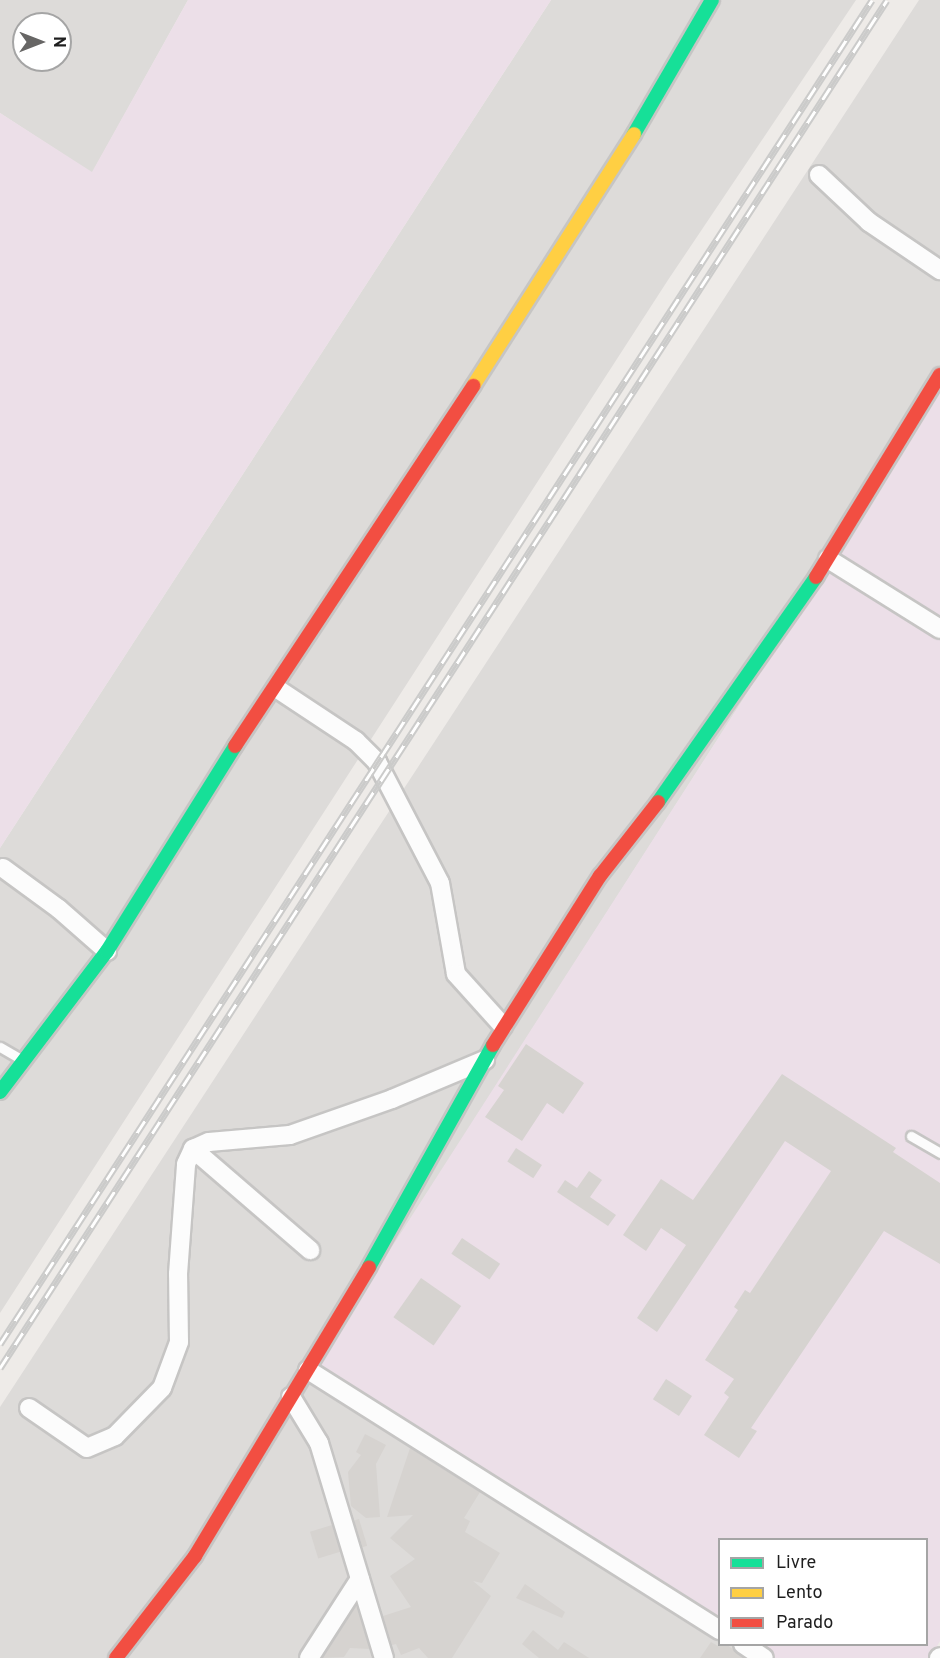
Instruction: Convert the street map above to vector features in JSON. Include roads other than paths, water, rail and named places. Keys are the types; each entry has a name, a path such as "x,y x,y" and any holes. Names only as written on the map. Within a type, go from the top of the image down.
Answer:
{"street":[{"path":"0,1092 107,951 548,273 685,52 712,0"},
{"path":"819,175 869,222 940,270"},
{"path":"116,1658 195,1556 412,1197 503,1026 600,876 678,777 828,559 940,375"},
{"path":"828,559 940,629"},
{"path":"276,688 356,741 376,762 440,883 456,974 503,1026"},
{"path":"3,868 59,909 107,951"},
{"path":"30,1408 87,1448 115,1436 162,1388 179,1342 178,1274 186,1164 194,1149 209,1142 290,1134 392,1099 485,1060"},
{"path":"194,1149 310,1250"},
{"path":"308,1370 718,1629"},
{"path":"291,1397 319,1443 384,1658"},
{"path":"309,1658 360,1579"},
{"path":"746,1646 764,1658"}],"lane":[{"path":"0,1047 24,1061"},
{"path":"911,1136 940,1153"}],"railway":[{"path":"0,1344 872,0"},
{"path":"0,1368 887,0"}]}
